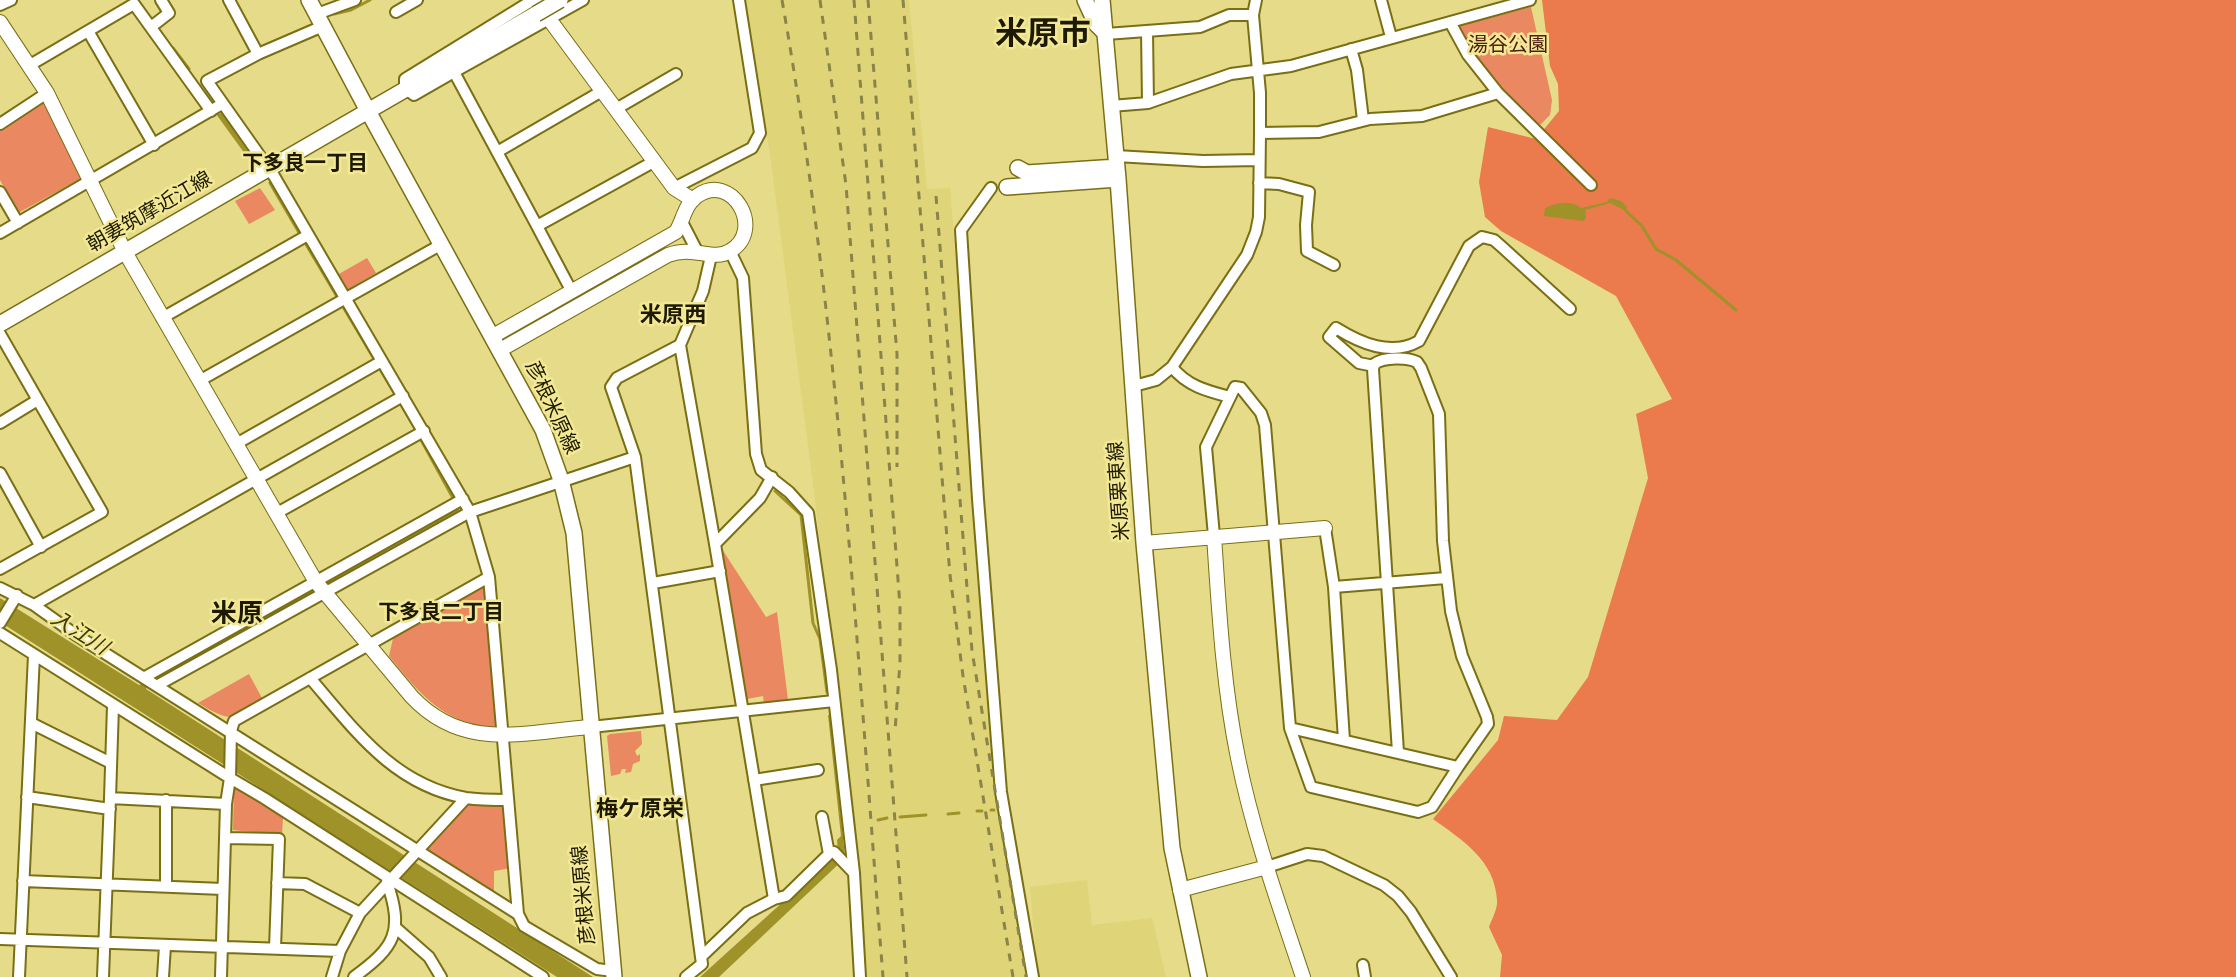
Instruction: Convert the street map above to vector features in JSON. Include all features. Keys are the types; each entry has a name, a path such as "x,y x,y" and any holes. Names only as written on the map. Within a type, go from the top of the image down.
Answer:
{"main road":[{"path":"316,13 368,111 538,8 560,0"},
{"path":"1085,0 1096,24 1106,34"},
{"name":"米原栗東線","path":"1102,0 1134,386 1144,543 1172,848 1199,977"},
{"name":"朝妻筑摩近江線","path":"0,324 368,111"},
{"name":"彦根米原線","path":"368,111 543,430 561,480 574,533 613,974"},
{"path":"1018,168 1027,173 1117,167"},
{"path":"1007,187 1117,167"}],"street":[{"path":"0,6 11,0"},
{"path":"154,25 169,14 161,0"},
{"path":"229,0 258,54"},
{"path":"216,108 207,81 258,54 316,13 355,0"},
{"path":"396,12 417,0"},
{"path":"405,88 414,95 454,72 538,8 583,0"},
{"path":"674,188 752,148 760,133 739,0"},
{"path":"1134,386 1156,380 1172,367 1247,255 1259,217 1260,133 1253,15 1256,0"},
{"path":"1381,0 1391,38"},
{"path":"1111,106 1148,103 1231,74 1291,66 1530,0"},
{"path":"30,65 134,4 154,25 216,108 269,169 304,237 420,433 458,502 470,512 489,577 518,914 524,926 597,969 613,974"},
{"path":"538,8 674,188 693,200"},
{"path":"1106,34 1200,27 1229,15 1253,15"},
{"path":"0,22 47,93 125,252 319,588 424,710 442,722 469,733 502,735 834,701"},
{"path":"1450,22 1468,55 1498,93 1591,185"},
{"path":"88,31 154,145"},
{"path":"1147,31 1148,103"},
{"path":"1351,49 1357,70 1363,120"},
{"path":"454,72 572,292"},
{"path":"616,109 676,74"},
{"path":"497,152 602,91"},
{"path":"0,124 47,93"},
{"path":"1260,133 1319,132 1363,120 1422,116 1462,106 1498,93"},
{"path":"0,233 216,108"},
{"path":"1117,167 1259,160"},
{"path":"537,226 655,161"},
{"path":"1259,183 1279,184 1309,192 1306,225 1307,251 1334,265"},
{"path":"991,188 983,203 965,223 962,230 962,242 978,499 1001,792 1033,977"},
{"path":"0,192 18,223"},
{"path":"706,192 730,194 737,200 746,223 742,239 730,252 711,255 697,250 680,250 497,343 572,292 676,232 693,200 706,192"},
{"path":"682,222 697,250"},
{"path":"162,318 304,237"},
{"path":"1374,366 1359,363 1329,337 1336,328 1357,342 1370,345 1405,347 1419,341 1469,246 1482,237 1494,240 1570,309"},
{"path":"199,381 442,244"},
{"path":"730,252 743,278 756,454 761,470 772,477 808,513 834,701 854,873 860,977"},
{"path":"711,255 703,291 680,345 774,898"},
{"path":"0,334 36,401 102,512 0,569"},
{"path":"680,345 617,378 611,387 630,435 635,457 702,964 686,977"},
{"path":"1303,977 1248,804 1231,720 1221,648 1206,447 1235,387 1241,388 1263,417 1290,728 1311,787 1418,812 1432,807 1488,724 1486,712 1462,656 1446,578 1437,406 1414,360 1379,361 1374,366 1398,752"},
{"path":"236,444 378,363"},
{"path":"1172,367 1180,377 1193,385 1230,397"},
{"path":"34,605 399,398"},
{"path":"0,423 36,401"},
{"path":"277,513 420,433"},
{"path":"152,681 319,588 470,512 635,457"},
{"path":"0,473 41,547"},
{"path":"715,544 760,498 772,477"},
{"path":"152,681 319,588 458,502"},
{"path":"1144,543 1325,528 1334,587 1344,740"},
{"path":"653,583 720,572"},
{"path":"220,977 226,804 234,721 489,577"},
{"path":"1334,587 1446,578"},
{"path":"0,588 15,600 34,605 76,635 152,681 231,735 415,853 518,914"},
{"path":"0,623 15,600"},
{"path":"0,633 113,706 230,775 543,977"},
{"path":"19,977 34,655"},
{"path":"310,678 373,752 388,763 426,786 466,798 508,800"},
{"path":"103,977 113,706"},
{"path":"31,723 111,763"},
{"path":"1290,728 1458,767"},
{"path":"754,780 818,770"},
{"path":"27,797 110,804 166,800 226,804"},
{"path":"332,977 340,951 360,913 466,798"},
{"path":"166,800 166,886"},
{"path":"822,817 831,853 854,873"},
{"path":"226,838 279,839 275,948"},
{"path":"701,957 747,913 774,898 786,896 831,853"},
{"path":"1180,890 1307,854 1323,856 1384,885 1398,896 1411,912 1451,977"},
{"path":"354,977 383,954 392,942 396,928 390,880"},
{"path":"23,881 223,889"},
{"path":"277,883 305,884 360,913"},
{"path":"396,928 429,957 441,977"},
{"path":"0,939 340,951"},
{"path":"163,977 165,946"},
{"path":"1363,965 1365,977"}],"shaded area":[{"path":"743,0 909,0 927,189 950,188 999,795 1028,977 865,977 858,857 813,484 770,154"},
{"path":"1542,0 2236,0 2236,977 1500,977 1502,955 1489,927 1497,903 1495,886 1490,873 1475,852 1433,819 1498,740 1504,716 1557,720 1588,677 1648,478 1636,414 1672,399 1616,296 1501,231 1485,217 1479,182 1488,127 1536,139 1559,111 1558,84 1550,66"},
{"path":"223,113 257,162 253,165 216,114"},
{"path":"1610,198 1621,201 1627,207 1626,211 1610,203 1585,210 1584,221 1544,216 1545,208 1554,205 1568,203 1581,208 1607,202"},
{"path":"0,598 139,685 144,683 148,686 146,689 593,977 557,977 0,622"},
{"path":"828,715 831,716 845,858 719,977 700,977 838,852 837,840 841,836"},
{"path":"1087,880 1092,925 1152,918 1166,977 1038,977 1030,887"}],"green space":[{"name":"湯谷公園","path":"1531,7 1552,100 1550,115 1540,125 1505,93 1484,69 1465,44 1458,30 1460,26"},
{"path":"45,102 82,178 18,213 0,180 0,129"},
{"path":"260,188 275,210 249,224 235,201"},
{"path":"367,258 376,273 347,290 337,275"},
{"path":"720,546 766,617 777,612 788,700 764,703 763,696 747,699"},
{"path":"483,586 486,588 497,724 495,727 477,725 447,713 422,694 389,656 394,634"},
{"path":"249,674 263,700 237,715 218,714 198,703"},
{"path":"641,731 642,744 635,751 637,756 640,754 640,761 633,764 631,772 625,773 626,769 622,769 620,774 611,776 607,736"},
{"path":"242,788 283,818 282,835 233,830 234,789"},
{"path":"467,804 502,804 505,807 511,868 494,871 494,893 425,848"}],"waterway":[{"path":"334,14 351,10 370,0"},
{"path":"173,48 189,69"},
{"path":"270,183 301,236"},
{"path":"1626,211 1642,226 1656,249 1676,260 1736,310"},
{"path":"304,241 396,396"},
{"path":"399,401 417,432"},
{"path":"420,438 454,500"},
{"path":"775,491 801,515 813,623 820,639 827,692"},
{"path":"323,585 458,510 457,506"},
{"path":"153,680 318,589"},
{"path":"977,811 982,811"},
{"path":"948,814 959,813"},
{"path":"900,817 926,815"},
{"path":"878,820 887,818"}],"railway":[{"path":"782,0 802,121 832,365 855,610 883,977"},
{"path":"820,0 846,185 907,977"},
{"path":"854,0 900,606 900,662 895,731"},
{"path":"868,0 897,354 897,467"},
{"path":"903,0 950,575 963,676 1013,977"},
{"path":"936,196 972,651 1026,977"}],"district":[{"name":"米原市","path":"1043,36"},
{"name":"下多良一丁目","path":"305,165"},
{"name":"米原西","path":"673,316"},
{"name":"下多良二丁目","path":"441,614"},
{"name":"米原","path":"237,615"},
{"name":"梅ケ原栄","path":"640,810"}],"water label":[{"name":"入江川","path":"79,634"}]}
